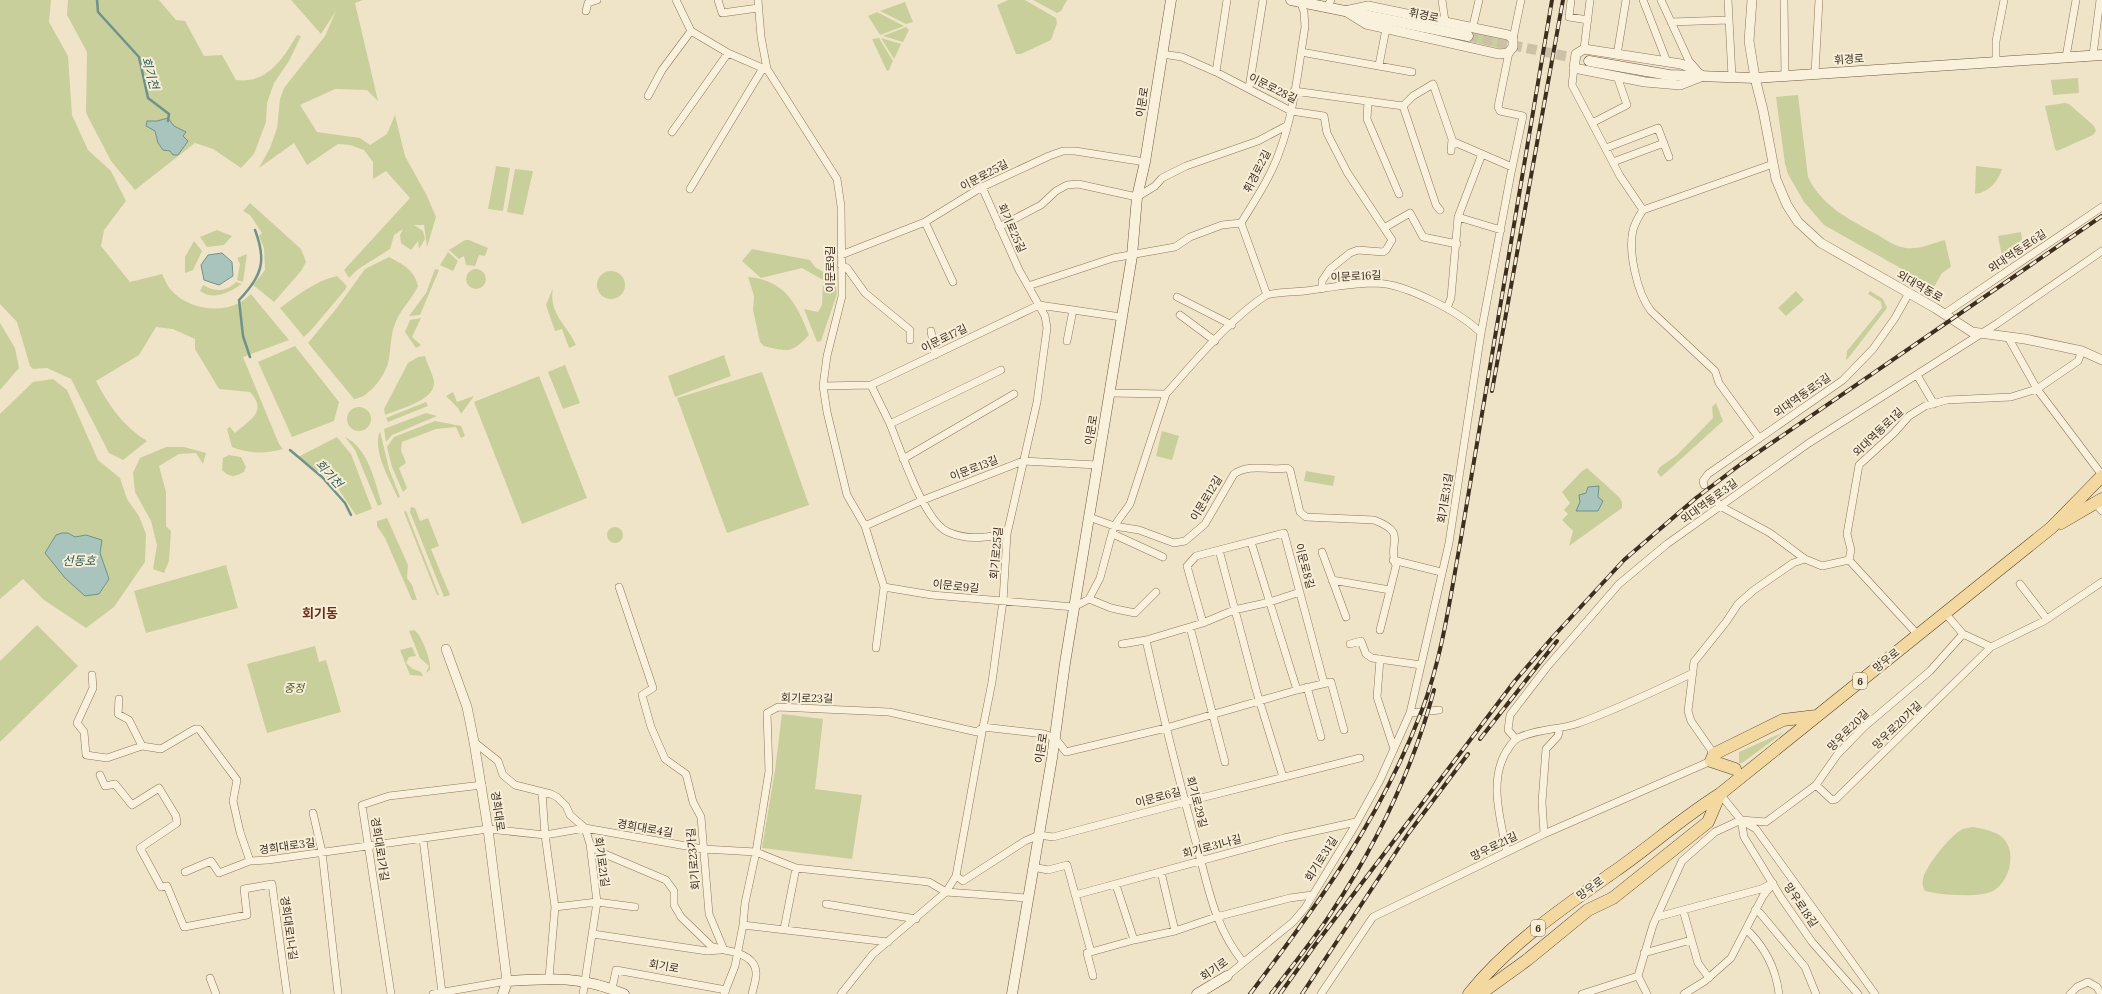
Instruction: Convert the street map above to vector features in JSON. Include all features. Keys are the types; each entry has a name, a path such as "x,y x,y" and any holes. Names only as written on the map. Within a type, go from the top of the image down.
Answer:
{"main road":[{"name":"이문로","path":"1012,994 1055,738 1074,607 1132,256 1137,197 1145,162 1170,0"},
{"name":"휘경로","path":"1297,1 1329,4 1345,11 1468,36"},
{"name":"휘경로","path":"1588,61 1669,75 1755,78 2098,55"},
{"name":"망우로","path":"1480,994 1532,956 1588,910 1613,898 1708,822 1720,794 1738,773 1818,716 2051,528 2102,476"},
{"name":"망우로","path":"2051,528 2100,505"},
{"path":"1738,773 1713,758 1783,720 1818,716"},
{"path":"1738,773 1732,753 1739,743"},
{"name":"망우로","path":"1469,994 1502,958 1591,886 1615,871 1697,808 1720,794"},
{"name":"회기로","path":"1197,994 1227,976"},
{"path":"503,994 507,981 549,978 586,981 624,994"}],"street":[{"path":"586,11 587,1 597,0"},
{"path":"676,0 691,31 728,53 766,69 690,189"},
{"path":"718,0 722,13 758,8"},
{"name":"이문로9길","path":"758,0 761,37 766,69 838,179 841,206 842,296 827,356 824,386 827,412 847,495 865,526 884,588 876,648"},
{"path":"1216,72 1227,0"},
{"path":"1249,88 1263,0"},
{"path":"1442,0 1445,21"},
{"path":"1473,26 1479,0"},
{"path":"1345,11 1366,24 1499,54 1510,52 1513,47 1513,39 1521,0"},
{"path":"1571,0 1569,16 1588,20"},
{"path":"1584,49 1590,0"},
{"path":"1617,55 1626,0"},
{"path":"1643,0 1667,62"},
{"path":"1661,0 1689,61 1703,76"},
{"path":"1728,0 1732,77"},
{"name":"외대역동로","path":"1752,0 1749,41 1755,78 1764,110 1776,179 1793,215 1810,234 1843,257 1944,314 1962,328 1972,332 2008,337 2082,352 2102,360"},
{"path":"1784,0 1785,76"},
{"path":"1815,74 1819,0"},
{"path":"1996,62 1996,41 2004,0"},
{"path":"2066,57 2076,0"},
{"name":"휘경로","path":"2098,55 2100,0"},
{"name":"휘경로2길","path":"1241,223 1266,183 1280,153 1288,125 1306,24 1304,12 1297,1"},
{"path":"1345,11 1368,6 1473,26 1508,34 1513,39"},
{"path":"1671,22 1728,20"},
{"path":"1379,65 1386,29"},
{"path":"648,96 662,70 691,31"},
{"path":"1643,210 1620,176 1572,85 1576,54 1584,49 1686,65 1703,76"},
{"path":"1301,52 1412,72"},
{"name":"회기로31길","path":"1243,962 1293,922 1312,895 1380,780 1410,713 1459,483 1470,399 1481,333 1512,167 1524,116 1498,109 1510,52"},
{"path":"672,132 728,53"},
{"name":"이문로28길","path":"1162,54 1180,56 1249,88 1291,111 1324,116 1327,133 1347,172 1392,240 1386,250 1382,252 1358,250 1350,253 1330,269 1322,281 1322,289"},
{"path":"1574,68 1645,82 1680,85 1703,76"},
{"path":"1592,123 1627,106 1617,76"},
{"path":"1403,106 1413,96 1433,84 1452,140 1451,152"},
{"path":"1294,91 1403,106"},
{"path":"1368,101 1367,119 1399,194"},
{"path":"1403,106 1436,205 1440,210"},
{"path":"999,227 1041,205 1056,191 1067,185 1078,184 1137,197 1155,186 1162,178 1190,164 1258,141 1288,125"},
{"path":"1606,148 1657,128 1660,130 1669,157"},
{"path":"1452,140 1512,167"},
{"path":"1613,162 1664,143"},
{"name":"이문로25길","path":"841,255 925,222 982,186 1063,151 1075,151 1145,162"},
{"path":"1447,308 1451,298 1457,244 1455,234 1458,217 1482,154"},
{"path":"1760,438 1719,383 1715,371 1651,311 1638,283 1632,246 1634,227 1643,210 1773,164"},
{"name":"회기로25길","path":"841,994 873,954 946,892 956,876 992,682 1003,601 1007,534 1037,402 1046,336 1046,321 1039,305 1019,270 982,186"},
{"name":"외대역동로6길","path":"1944,314 2102,207"},
{"path":"1384,228 1410,213 1423,237 1457,244"},
{"path":"1458,217 1501,230"},
{"path":"925,222 953,282"},
{"path":"1028,286 1113,258 1132,256 1175,247 1190,237 1222,225 1241,223 1267,295 1215,341 1166,394 1130,504 1113,530 1100,578 1089,599 1074,607"},
{"name":"외대역동로3길","path":"1516,739 1508,730 1510,715 1547,667 1619,584 1667,544 1808,443 1981,333 2102,251"},
{"path":"841,264 848,268 864,293 910,330 910,340"},
{"name":"이문로16길","path":"1267,295 1363,284 1388,285 1447,308 1475,326 1481,333"},
{"name":"외대역동로5길","path":"1704,485 1703,481 1708,474 1849,374 1872,349 1909,293"},
{"path":"1177,297 1232,325"},
{"path":"1039,305 1121,317"},
{"name":"이문로17길","path":"824,386 871,385 1039,305"},
{"path":"1067,341 1073,310"},
{"path":"1180,315 1215,341"},
{"path":"931,331 935,355"},
{"path":"2008,337 2037,389 2102,476"},
{"name":"외대역동로1길","path":"1849,560 1851,550 1847,534 1859,466 1894,433 1909,416 1925,406 1948,400 2011,397 2037,389 2078,361 2082,352"},
{"path":"890,424 1001,370"},
{"path":"1916,375 1934,404"},
{"path":"871,385 890,424 903,459 933,518 946,532 974,539 1007,534"},
{"path":"1109,393 1166,394"},
{"path":"903,459 1014,394"},
{"name":"이문로13길","path":"865,526 923,500 1023,461 1097,464"},
{"name":"이문로12길","path":"1113,530 1139,530 1174,544 1180,543 1188,539 1205,524 1234,474 1240,470 1263,467 1274,470 1287,468 1290,470 1300,512 1306,517 1374,520 1384,524 1393,531 1396,539 1392,556 1396,566 1380,630"},
{"path":"1715,499 1720,506 1770,533 1805,559 1822,566 1849,560 1918,635"},
{"name":"이문로12길","path":"1089,517 1163,557"},
{"name":"이문로8길","path":"1203,623 1187,566 1196,556 1284,533 1324,683 1331,682 1344,730"},
{"path":"1251,542 1297,690"},
{"path":"1218,550 1283,777"},
{"path":"1322,552 1346,617"},
{"path":"1713,758 1691,721 1688,711 1694,662 1726,622 1738,604 1754,590 1793,563 1805,559"},
{"path":"1393,560 1441,572"},
{"path":"1332,580 1390,590"},
{"path":"1944,613 1963,634 1991,648 2047,619 2102,582"},
{"path":"2020,584 2047,619"},
{"name":"회기로23가길","path":"619,587 653,688 642,695 651,727 665,759 686,774 693,802 701,817 709,914 724,950"},
{"name":"이문로9길","path":"884,588 932,595 1074,607"},
{"path":"1089,599 1111,608 1136,612 1156,592"},
{"path":"1122,644 1146,640 1203,623 1234,610 1270,602 1300,592"},
{"path":"1190,627 1226,762"},
{"name":"망우로20길","path":"1741,820 1766,822 1816,785 1838,755 1864,727 1930,671 1963,634"},
{"name":"회기로29길","path":"1146,640 1166,728 1216,917 1233,950 1243,962"},
{"path":"1350,644 1361,641 1366,654 1372,658 1421,665"},
{"name":"망우로20가길","path":"1816,785 1832,800 1836,799 1991,648"},
{"name":"경희대로","path":"446,649 467,707 482,785 507,981"},
{"path":"1380,659 1377,696 1394,749"},
{"path":"1507,852 1499,812 1498,769 1504,754 1516,739 1530,733 1560,728 1638,699 1693,673"},
{"name":"경희대로3길","path":"92,675 93,688 77,723 84,732 86,755 107,758 142,746 161,749 195,729 199,729 237,780 233,801 240,832 250,861 268,860 488,829"},
{"path":"1055,738 1066,752 1166,728 1324,683"},
{"path":"1307,687 1321,737"},
{"path":"119,699 118,714 129,720 142,746"},
{"name":"회기로23길","path":"725,992 735,966 744,925 745,903 756,852 769,771 767,713 778,706 889,712 977,732 983,727 1044,734 1055,738"},
{"path":"1410,713 1439,710"},
{"path":"1544,834 1542,802 1546,749 1558,736 1560,728"},
{"name":"회기로21길","path":"474,742 498,761 502,775 515,785 557,797 566,806 570,815 586,828 590,844 597,902 586,981"},
{"name":"이문로6길","path":"1039,835 1053,837 1360,758"},
{"name":"망우로21길","path":"1321,994 1373,917 1544,834 1713,758"},
{"name":"경희대로1나길","path":"100,775 105,786 114,784 132,805 159,788 176,816 177,823 140,848 161,887 167,886 184,927 247,915 244,889 272,884 287,994"},
{"name":"경희대로1가길","path":"391,994 362,805 388,796 482,785"},
{"path":"542,792 545,835 555,907 549,978"},
{"path":"1720,794 1741,820 1756,829 1875,994"},
{"path":"313,813 322,852 338,994"},
{"path":"1647,994 1638,976 1644,953 1657,916 1682,861 1688,854 1716,832 1741,820"},
{"name":"망우로18길","path":"1741,820 1744,837 1812,942 1858,994"},
{"name":"회기로31나길","path":"1075,895 1201,861 1356,822"},
{"name":"경희대로4길","path":"488,829 545,835 586,828 703,849 756,852 796,868 929,882 946,892"},
{"path":"956,876 963,881 1025,842 1039,835"},
{"path":"423,839 442,993"},
{"path":"590,844 600,852 666,880 674,891 674,905 681,917 711,946 737,952 752,962 757,973 752,994"},
{"path":"185,872 211,861 220,873 250,861"},
{"path":"1033,867 1048,870 1067,865 1092,952"},
{"path":"784,929 796,868"},
{"path":"1161,872 1175,931"},
{"path":"1657,916 1761,889 1773,883"},
{"path":"1684,994 1708,978 1731,958 1762,896 1773,883"},
{"path":"1116,885 1134,940"},
{"path":"946,892 1027,898"},
{"path":"1092,976 1087,953 1134,940 1175,931 1216,917 1290,898 1312,895"},
{"name":"회기로21길","path":"555,907 597,902 635,907"},
{"path":"826,904 916,919"},
{"path":"1683,910 1698,963 1708,978"},
{"path":"1755,910 1760,913 1805,967 1816,994"},
{"path":"744,925 888,942"},
{"path":"1746,929 1756,938 1768,957 1777,993"},
{"path":"593,934 707,951 724,950"},
{"path":"1644,953 1691,940"},
{"name":"회기로","path":"1227,976 1243,962"},
{"name":"회기로","path":"612,989 616,970 725,992"},
{"path":"1582,994 1638,976"},
{"path":"210,978 216,994"},
{"path":"433,994 507,981"},
{"path":"583,994 586,981"},
{"path":"2070,994 2077,987 2088,982 2097,987 2102,994"}],"green space":[{"path":"0,0 51,0 49,22 68,56 72,115 88,150 111,171 126,201 104,230 101,246 130,282 162,274 170,288 185,301 194,305 212,308 230,306 240,302 251,294 289,340 243,357 279,444 283,449 270,452 258,452 245,451 232,447 227,429 230,427 235,433 255,415 257,405 255,399 250,392 219,389 195,349 195,339 173,329 156,327 139,355 96,381 117,415 131,429 147,441 123,460 109,453 71,379 47,368 33,369 30,366 17,322 0,304"},
{"path":"68,0 159,0 176,20 185,21 204,56 222,55 236,80 257,78 265,74 280,61 297,35 301,36 289,61 274,83 267,103 266,122 254,154 241,168 213,149 195,143 135,190 111,161 86,113 87,52 67,15"},
{"path":"291,0 363,0 355,3 378,101 367,90 335,89 300,105 317,132 360,138 370,145 387,134 395,115 405,156 427,196 436,217 427,247 424,225 414,225 423,231 425,239 419,249 418,241 411,250 401,243 400,235 403,229 394,235 390,249 357,270 349,278 344,270 410,198 386,171 373,179 373,162 364,150 350,145 338,144 307,165 294,143 259,168 270,148 277,128 280,99 284,88 325,36 336,11 321,34"},
{"path":"1008,0 1025,0 1056,18 1057,23 1051,40 1021,54 1016,54 997,5"},
{"path":"1033,0 1067,0 1061,11 1057,13"},
{"path":"905,2 913,22 906,24 880,11"},
{"path":"877,12 904,26 880,35 868,16"},
{"path":"906,27 909,30 903,42 883,36"},
{"path":"1471,30 1505,38 1502,49 1468,41"},
{"path":"879,38 893,61 889,70 887,71 872,39"},
{"path":"881,38 901,44 894,59"},
{"path":"2078,78 2079,93 2053,95 2051,80"},
{"path":"1798,95 1808,177 1821,197 1838,212 1891,243 1899,246 1915,248 1945,240 1951,267 1942,273 1934,287 1824,225 1804,202 1788,174 1785,164 1776,97"},
{"path":"2065,103 2069,104 2094,126 2096,131 2093,135 2057,151 2055,149 2045,106"},
{"path":"496,166 510,168 503,211 488,209"},
{"path":"1976,166 2002,169 1998,178 1989,189 1975,194"},
{"path":"515,169 533,171 523,215 507,212"},
{"path":"250,203 301,249 306,262 301,271 274,302 253,285 265,270 264,248 259,236 262,233 250,215 243,211"},
{"path":"217,230 232,236 224,245 207,247 200,237"},
{"path":"2021,232 2024,252 2002,256 1998,236"},
{"path":"465,240 469,240 488,248 485,256 479,255 475,266 466,265 464,256 459,259 449,250"},
{"path":"194,241 202,251 193,270 185,273 185,257"},
{"path":"752,249 810,260 815,267 835,279 837,294 821,341 817,342 804,309 818,312 822,305 823,280 802,268 761,278 742,261"},
{"path":"448,252 458,261 453,271 440,265"},
{"path":"247,254 243,282 237,280 240,264 237,258"},
{"path":"389,257 403,265 411,272 418,286 400,313 396,322 388,365 385,371 372,390 360,398 354,399 308,343 336,309 365,269"},
{"path":"435,269 439,270 420,315 409,316 426,293"},
{"path":"476,269 483,272 486,279 483,286 476,289 469,286 466,279 469,272"},
{"path":"611,271 617,272 621,275 624,279 624,291 621,295 617,298 611,299 605,298 601,295 598,291 597,285 598,279 601,275 605,272"},
{"path":"337,276 347,286 345,290 304,337 280,308 300,293 321,281"},
{"path":"748,277 761,279 780,288 794,304 800,313 809,335 798,346 789,350 784,350 764,346 760,342 753,310 754,296"},
{"path":"236,282 242,284 222,294 211,295 200,291 203,285 212,289 220,290 228,288"},
{"path":"553,288 553,305 559,318 576,345 569,348 562,329 555,331 546,305"},
{"path":"1796,291 1804,300 1786,316 1778,308"},
{"path":"1870,291 1883,299 1887,308 1846,361 1847,351 1882,308 1881,302 1868,294"},
{"path":"421,318 412,337 421,345 416,348 405,332 410,320"},
{"path":"0,323 15,348 19,368 0,390"},
{"path":"295,346 339,402 334,421 292,437 258,362"},
{"path":"724,355 731,376 675,397 668,376"},
{"path":"425,356 434,382 433,389 423,399 385,415 384,409 408,363 418,357"},
{"path":"565,365 580,403 563,409 548,372"},
{"path":"762,372 809,505 727,533 677,398"},
{"path":"539,376 587,498 522,524 474,402"},
{"path":"53,379 67,390 98,460 120,478 127,499 139,516 146,534 145,562 114,607 86,628 44,600 23,579 0,599 0,414 33,382"},
{"path":"453,392 457,402 474,396 461,414 458,408 446,396"},
{"path":"426,402 428,406 388,422 386,418"},
{"path":"1716,403 1723,421 1661,477 1657,472 1660,467 1677,455 1713,418 1712,407"},
{"path":"359,407 367,411 371,419 367,427 359,431 351,427 347,419 351,411"},
{"path":"426,413 437,416 392,435 386,442 384,429"},
{"path":"435,421 461,426 465,436 461,438 456,427 436,429 402,442 401,450 406,463 399,468 407,488 403,492 392,467 387,447 394,437"},
{"path":"380,431 389,469 400,497 398,498 380,456 378,439"},
{"path":"1162,431 1179,436 1172,460 1156,456"},
{"path":"337,437 351,454 372,509 356,515 333,481 298,457"},
{"path":"345,437 360,449 370,466 382,504 378,506 355,450"},
{"path":"166,447 184,447 206,453 203,464 196,453 179,454 159,466 166,492 166,526 171,531 169,561 164,573 153,569 157,545 151,521 135,492 133,473 140,458"},
{"path":"229,455 241,457 246,467 244,472 233,476 222,470 223,458"},
{"path":"1587,468 1619,497 1622,502 1622,508 1569,546 1573,531 1562,520 1568,514 1564,510 1570,503 1562,492 1582,471"},
{"path":"1306,471 1335,476 1333,486 1304,481"},
{"path":"411,507 415,508 420,521 428,518 439,546 431,549 450,595 444,597 410,512"},
{"path":"406,511 439,595 437,595 404,512"},
{"path":"387,518 408,565 407,578 412,585 417,600 412,600 385,538 377,526 377,521"},
{"path":"615,527 622,532 623,535 618,542 615,543 608,538 607,535 612,528"},
{"path":"226,565 238,608 146,633 134,591"},
{"path":"37,625 78,666 0,742 0,661"},
{"path":"414,630 420,636 428,655 430,670 426,673 429,666 420,658 409,631"},
{"name":"중정","path":"315,646 319,662 326,660 341,712 267,733 247,664"},
{"path":"412,647 416,656 409,657 406,663 413,669 421,672 423,676 410,675 400,650"},
{"path":"782,714 823,719 815,789 862,795 852,859 762,848 775,770"},
{"path":"1784,732 1742,763 1739,763 1739,752"},
{"path":"1973,827 1998,834 2008,845 2010,852 2009,867 2007,875 1999,887 1993,891 1979,895 1949,895 1925,891 1923,887 1923,879 1928,867 1939,852 1956,833 1962,829"}],"water":[{"path":"168,118 174,126 186,132 183,136 188,141 178,155 173,155 170,151 163,150 158,143 155,131 146,126 147,121 157,121"},
{"path":"222,253 232,262 233,276 219,285 204,280 201,265 208,255"},
{"path":"1599,486 1598,497 1603,501 1598,511 1576,511 1580,502 1579,495 1586,493 1588,487"},
{"name":"선동호","path":"68,533 75,537 86,535 102,540 100,553 109,579 99,594 85,596 65,578 45,553 56,535"}],"waterway":[{"name":"회기천","path":"97,0 98,12 139,57 148,98 169,114 168,121"},
{"name":"회기천","path":"250,357 243,336 239,300 253,283 260,268 261,251 255,230"},
{"name":"회기천","path":"290,450 322,477 345,503 351,515"}],"tunnel":[{"path":"1468,36 1589,61"},
{"path":"1704,485 1715,499"}],"railway":[{"path":"1250,994 1324,893 1368,823 1388,787 1406,749 1429,690 1445,628 1453,585 1552,0"},
{"path":"1492,391 1563,0"},
{"path":"1280,994 1315,945 1514,682 1551,639 1624,560 1696,498 1741,464 2102,216"},
{"path":"1480,739 1557,641"},
{"path":"1271,994 1331,913 1363,861 1392,806 1415,749 1434,690"},
{"path":"1302,994 1408,834 1468,754"}],"district":[{"name":"회기동","path":"320,613"}]}
